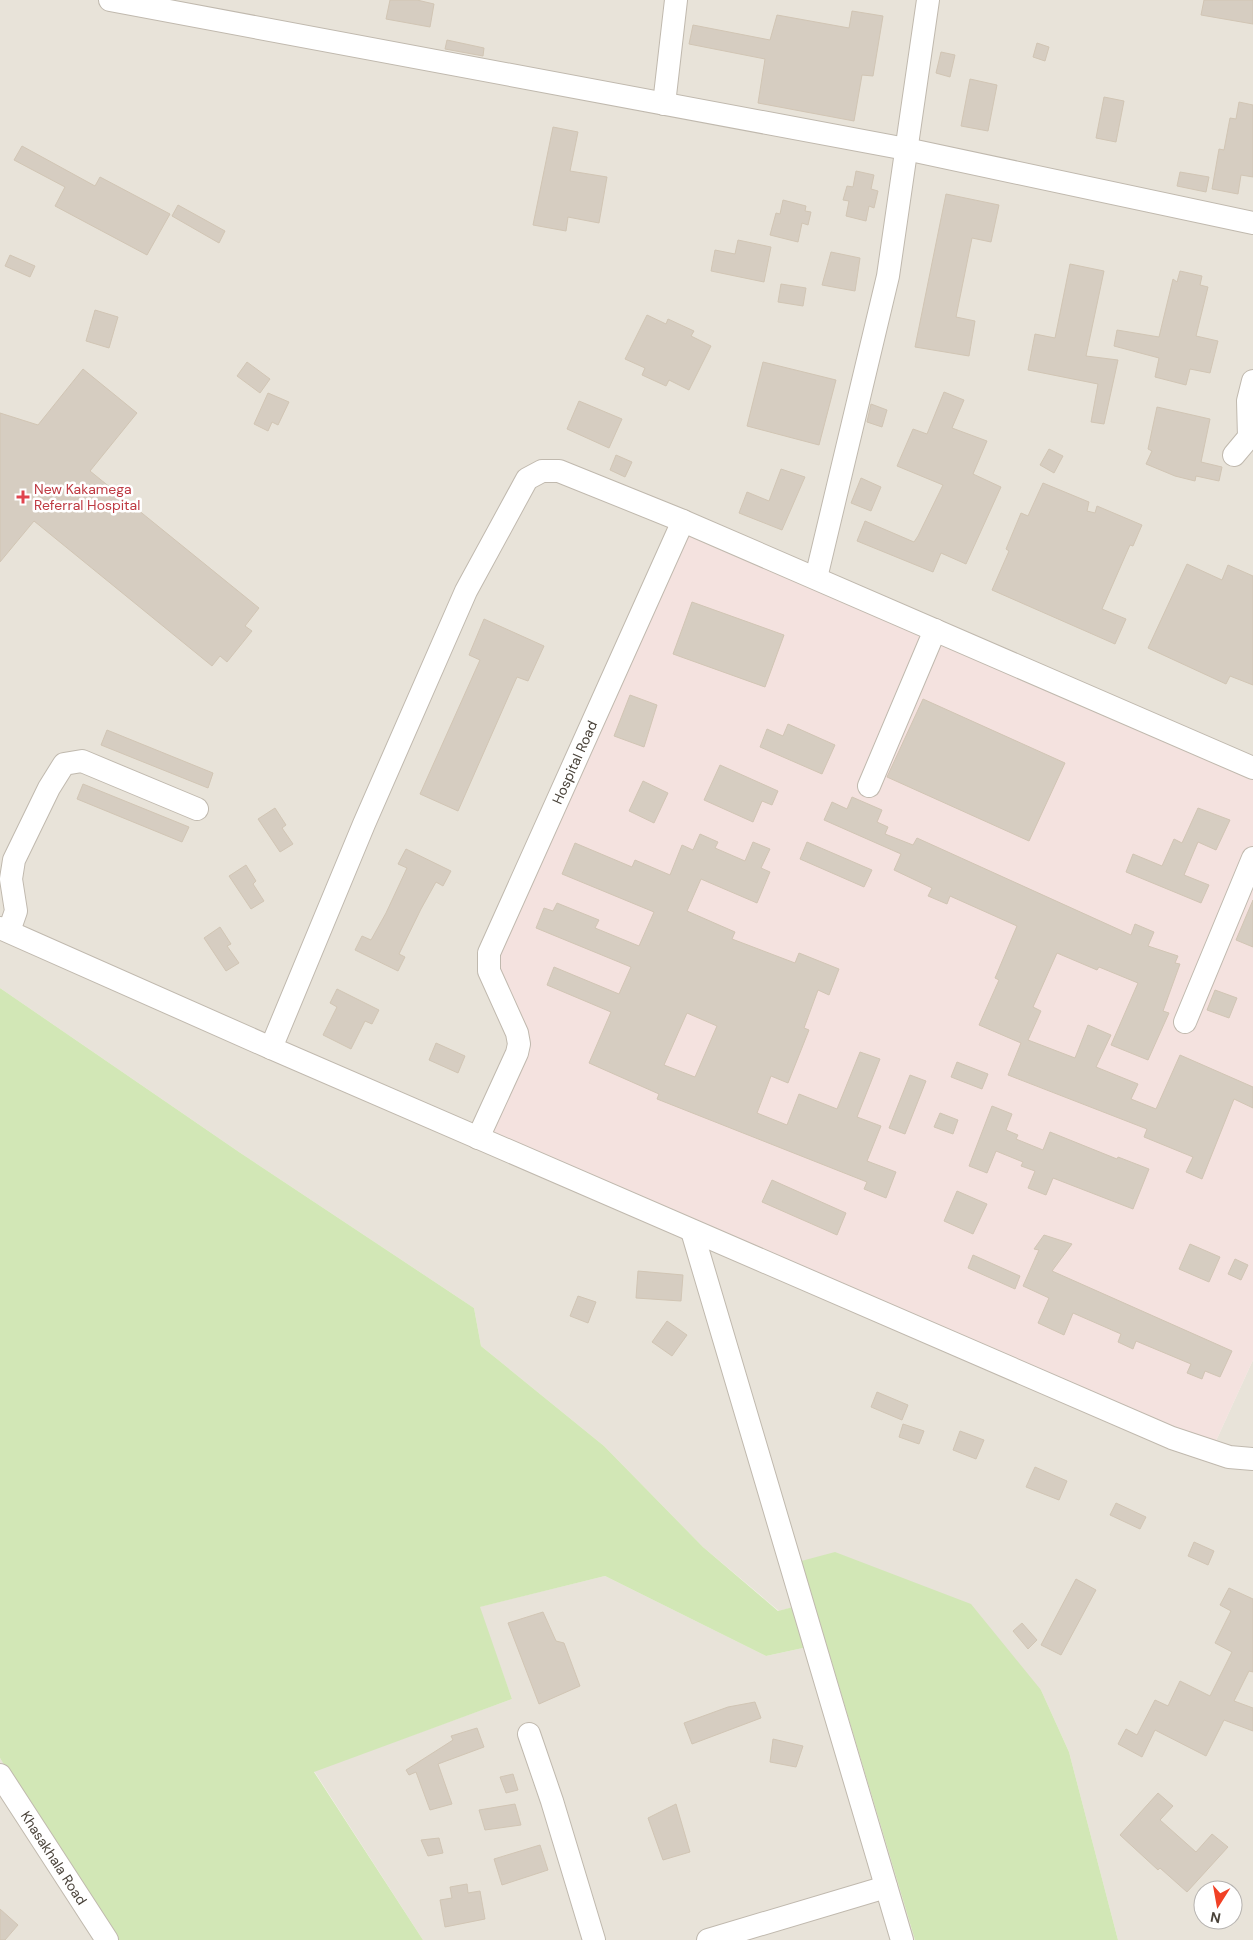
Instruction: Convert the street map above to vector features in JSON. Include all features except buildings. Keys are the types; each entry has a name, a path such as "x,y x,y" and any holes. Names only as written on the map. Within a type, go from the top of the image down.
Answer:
{"street":[{"path":"110,0 906,149 1253,223"},
{"path":"664,104 676,0"},
{"path":"816,578 888,276 928,0"},
{"path":"1234,454 1245,444 1248,437 1248,401 1253,381"},
{"path":"271,1048 364,824 466,590 527,479 542,471 559,471 683,522 1253,768"},
{"name":"Hospital Road","path":"478,1138 517,1053 519,1044 517,1033 489,971 489,953 683,522"},
{"path":"870,786 935,630"},
{"path":"197,809 82,761 64,764 48,788 14,860 11,879 16,911 4,929 271,1048 1172,1438 1229,1457 1253,1459"},
{"path":"1185,1022 1253,858"},
{"path":"692,1231 902,1940"},
{"path":"529,1734 552,1800 594,1940"},
{"name":"Khasakhala Road","path":"0,1775 107,1940"},
{"path":"708,1940 886,1887"}],"shaded area":[{"path":"0,0 1253,0 1253,771 1210,1454 1253,1360 1253,1940 1118,1940 1069,1752 1041,1690 804,1604 779,1611 703,1547 604,1446 481,1346 474,1308 239,1152 0,988"},
{"path":"683,523 1253,771 1253,1360 1210,1454 480,1138 518,1054 490,970"},
{"path":"605,1576 766,1656 826,1643 915,1940 423,1940 314,1771 512,1699 479,1607"},
{"path":"0,1758 2,1761 110,1940 0,1940"}],"green space":[{"path":"0,988 239,1152 474,1308 481,1346 604,1446 703,1547 778,1611 804,1604 790,1564 835,1552 971,1604 1041,1690 1069,1752 1118,1940 915,1940 826,1643 766,1656 605,1576 480,1607 512,1699 314,1772 423,1940 110,1940 0,1758"}],"place":[{"name":"New Kakamega Referral Hospital","path":"23,497"}]}
